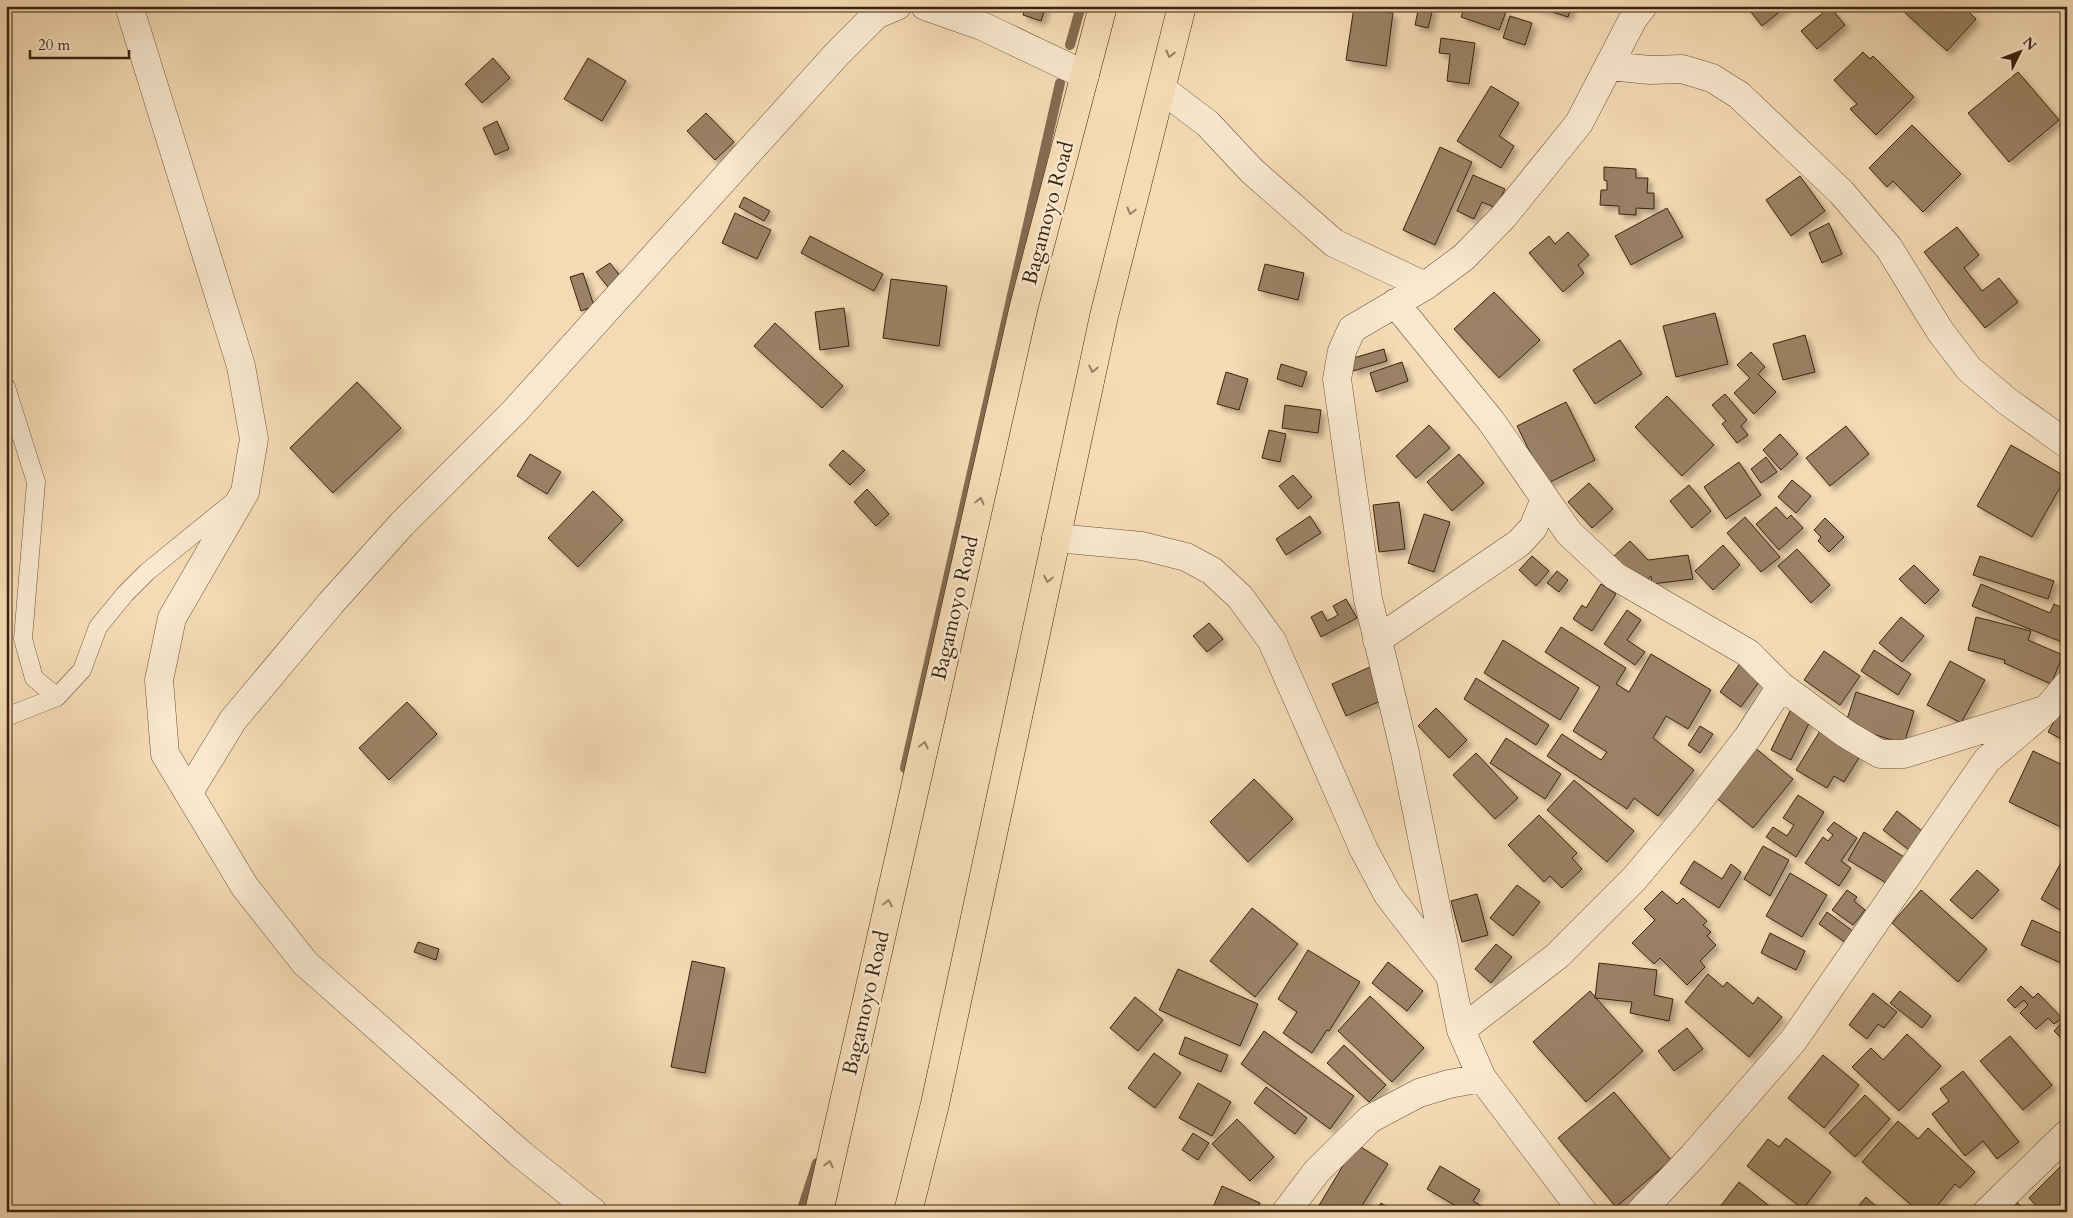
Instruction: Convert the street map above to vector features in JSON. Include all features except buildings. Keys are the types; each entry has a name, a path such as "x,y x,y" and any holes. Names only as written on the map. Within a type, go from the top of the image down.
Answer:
{"highway":[{"name":"Bagamoyo Road","path":"818,1212 1024,306 1103,6"},
{"path":"908,1212 935,1104 1104,316 1182,6"}],"street":[{"path":"128,6 241,366 254,439 245,492 172,618 159,680 165,754 245,887 305,963 522,1155 593,1212"},
{"path":"189,792 233,720 331,602 402,524 515,411 837,54 876,15 897,6"},
{"path":"925,6 982,26 1085,75"},
{"path":"1583,1212 1482,1078 1461,1030 1406,753 1368,599 1336,380 1342,351 1352,329 1425,286 1464,257 1504,216 1579,123 1633,19 1643,6"},
{"path":"1609,66 1682,69 1712,78 1739,96 1841,192 1889,248 1940,331 1969,369 2007,401 2067,444"},
{"path":"1162,89 1208,124 1252,171 1334,243 1425,286"},
{"path":"1395,303 1490,421 1569,533 1616,576 1748,654 1781,686 1846,734 1880,754 1904,754 2046,709"},
{"path":"1377,640 1518,543 1533,528 1545,499"},
{"path":"1056,538 1142,546 1186,557 1212,571 1240,597 1272,641 1364,850 1388,895 1450,976"},
{"path":"1640,1212 1693,1156 1793,1041 1987,760 2046,709 2067,685"},
{"path":"1461,1030 1557,956 1634,879 1688,816 1748,737 1781,686"},
{"path":"1286,1212 1317,1171 1370,1119 1418,1093 1449,1084 1482,1078"},
{"path":"1987,1212 2067,1134"}],"lane":[{"path":"6,387 36,482 23,639 34,678 57,697"},
{"path":"6,717 57,697 82,670 98,627 125,594 147,572 245,492"}],"waterway":[{"path":"1070,45 1081,6"},
{"path":"905,768 1060,83"},
{"path":"801,1212 817,1163"}]}
